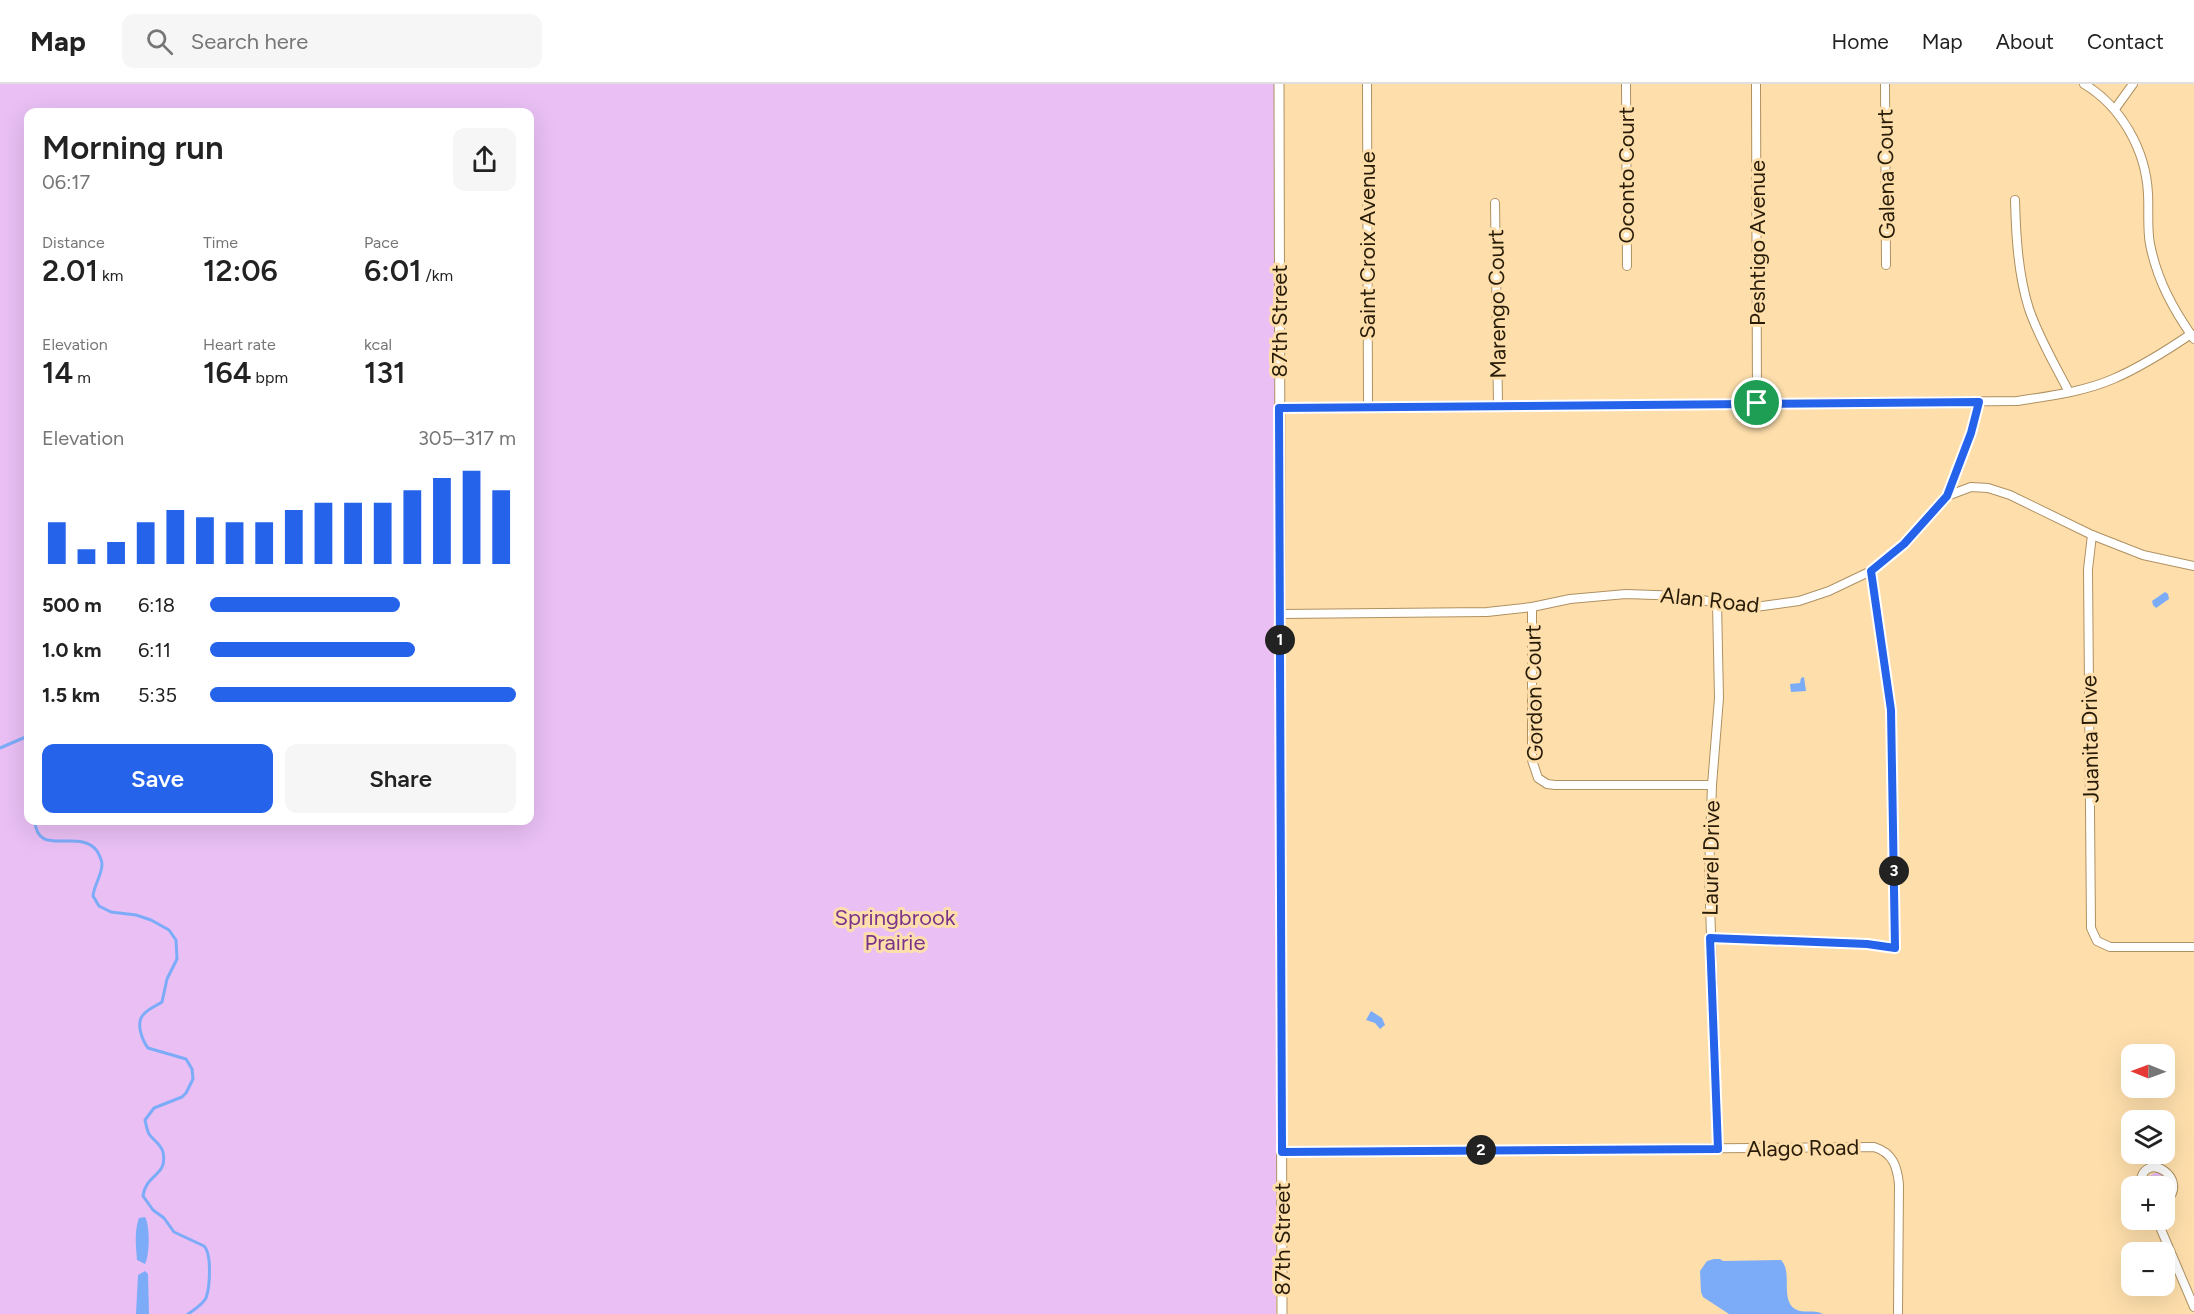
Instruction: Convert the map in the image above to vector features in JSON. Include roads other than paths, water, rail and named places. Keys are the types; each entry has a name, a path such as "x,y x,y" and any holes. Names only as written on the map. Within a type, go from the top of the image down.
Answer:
{"street":[{"name":"87th Street","path":"1279,84 1282,1314"},
{"name":"Saint Croix Avenue","path":"1367,84 1368,406"},
{"name":"Oconto Court","path":"1626,84 1627,266"},
{"name":"Peshtigo Avenue","path":"1756,84 1757,403"},
{"name":"Galena Court","path":"1885,84 1886,265"},
{"path":"1279,408 2017,401 2069,392 2111,380 2192,336 2168,299 2157,273 2149,242 2148,192 2144,166 2134,140 2115,109 2084,84"},
{"path":"2115,109 2133,84"},
{"path":"2015,200 2021,273 2029,309 2069,392"},
{"name":"Marengo Court","path":"1495,203 1498,405"},
{"path":"1947,496 1971,433 1979,402"},
{"path":"1947,496 1971,487 1988,488 2010,495 2092,536 2144,555 2194,566"},
{"name":"Alan Road","path":"1280,614 1465,613 1532,607 1570,599 1626,594 1683,596 1755,607 1798,601 1829,591 1871,571 1904,544 1947,496"},
{"name":"Juanita Drive","path":"2092,536 2088,569 2091,928 2097,941 2110,947 2194,946"},
{"path":"1710,938 1867,944 1895,948 1891,710 1871,571"},
{"name":"Laurel Drive","path":"1717,603 1719,698 1712,785 1709,874 1718,1149"},
{"name":"Gordon Court","path":"1532,607 1532,760 1538,778 1547,784 1556,785 1712,785"},
{"name":"Alago Road","path":"1282,1152 1874,1147 1890,1155 1897,1170 1899,1184 1898,1314"},
{"path":"2143,1176 2150,1169 2159,1167 2168,1170 2173,1176"},
{"path":"2161,1230 2194,1307"}],"water":[{"path":"2165,592 2169,599 2156,608 2152,601"},
{"path":"1804,677 1806,691 1791,692 1790,684 1800,683 1801,678"},
{"path":"1371,1011 1382,1018 1385,1025 1380,1029 1375,1023 1366,1020"},
{"path":"145,1217 149,1240 145,1264 137,1260 136,1228 139,1218"},
{"path":"1714,1259 1723,1261 1781,1260 1786,1271 1788,1299 1791,1305 1798,1310 1823,1314 1729,1314 1703,1297 1701,1292 1700,1271 1707,1261"},
{"path":"145,1271 148,1274 149,1314 136,1314 138,1275"}],"waterway":[{"path":"0,748 24,738"},
{"path":"36,825 37,832 43,838 51,841 89,844 97,851 102,868 93,896 99,906 111,912 136,915 151,920 169,930 176,940 177,959 167,979 162,1002 141,1017 140,1026 148,1048 186,1059 192,1069 193,1079 182,1097 154,1108 145,1120 149,1134 162,1149 164,1160 160,1171 148,1183 143,1196 174,1232 204,1246 207,1250 210,1271 206,1298 188,1314"}],"park label":[{"name":"Springbrook Prairie","path":"895,930"}]}
